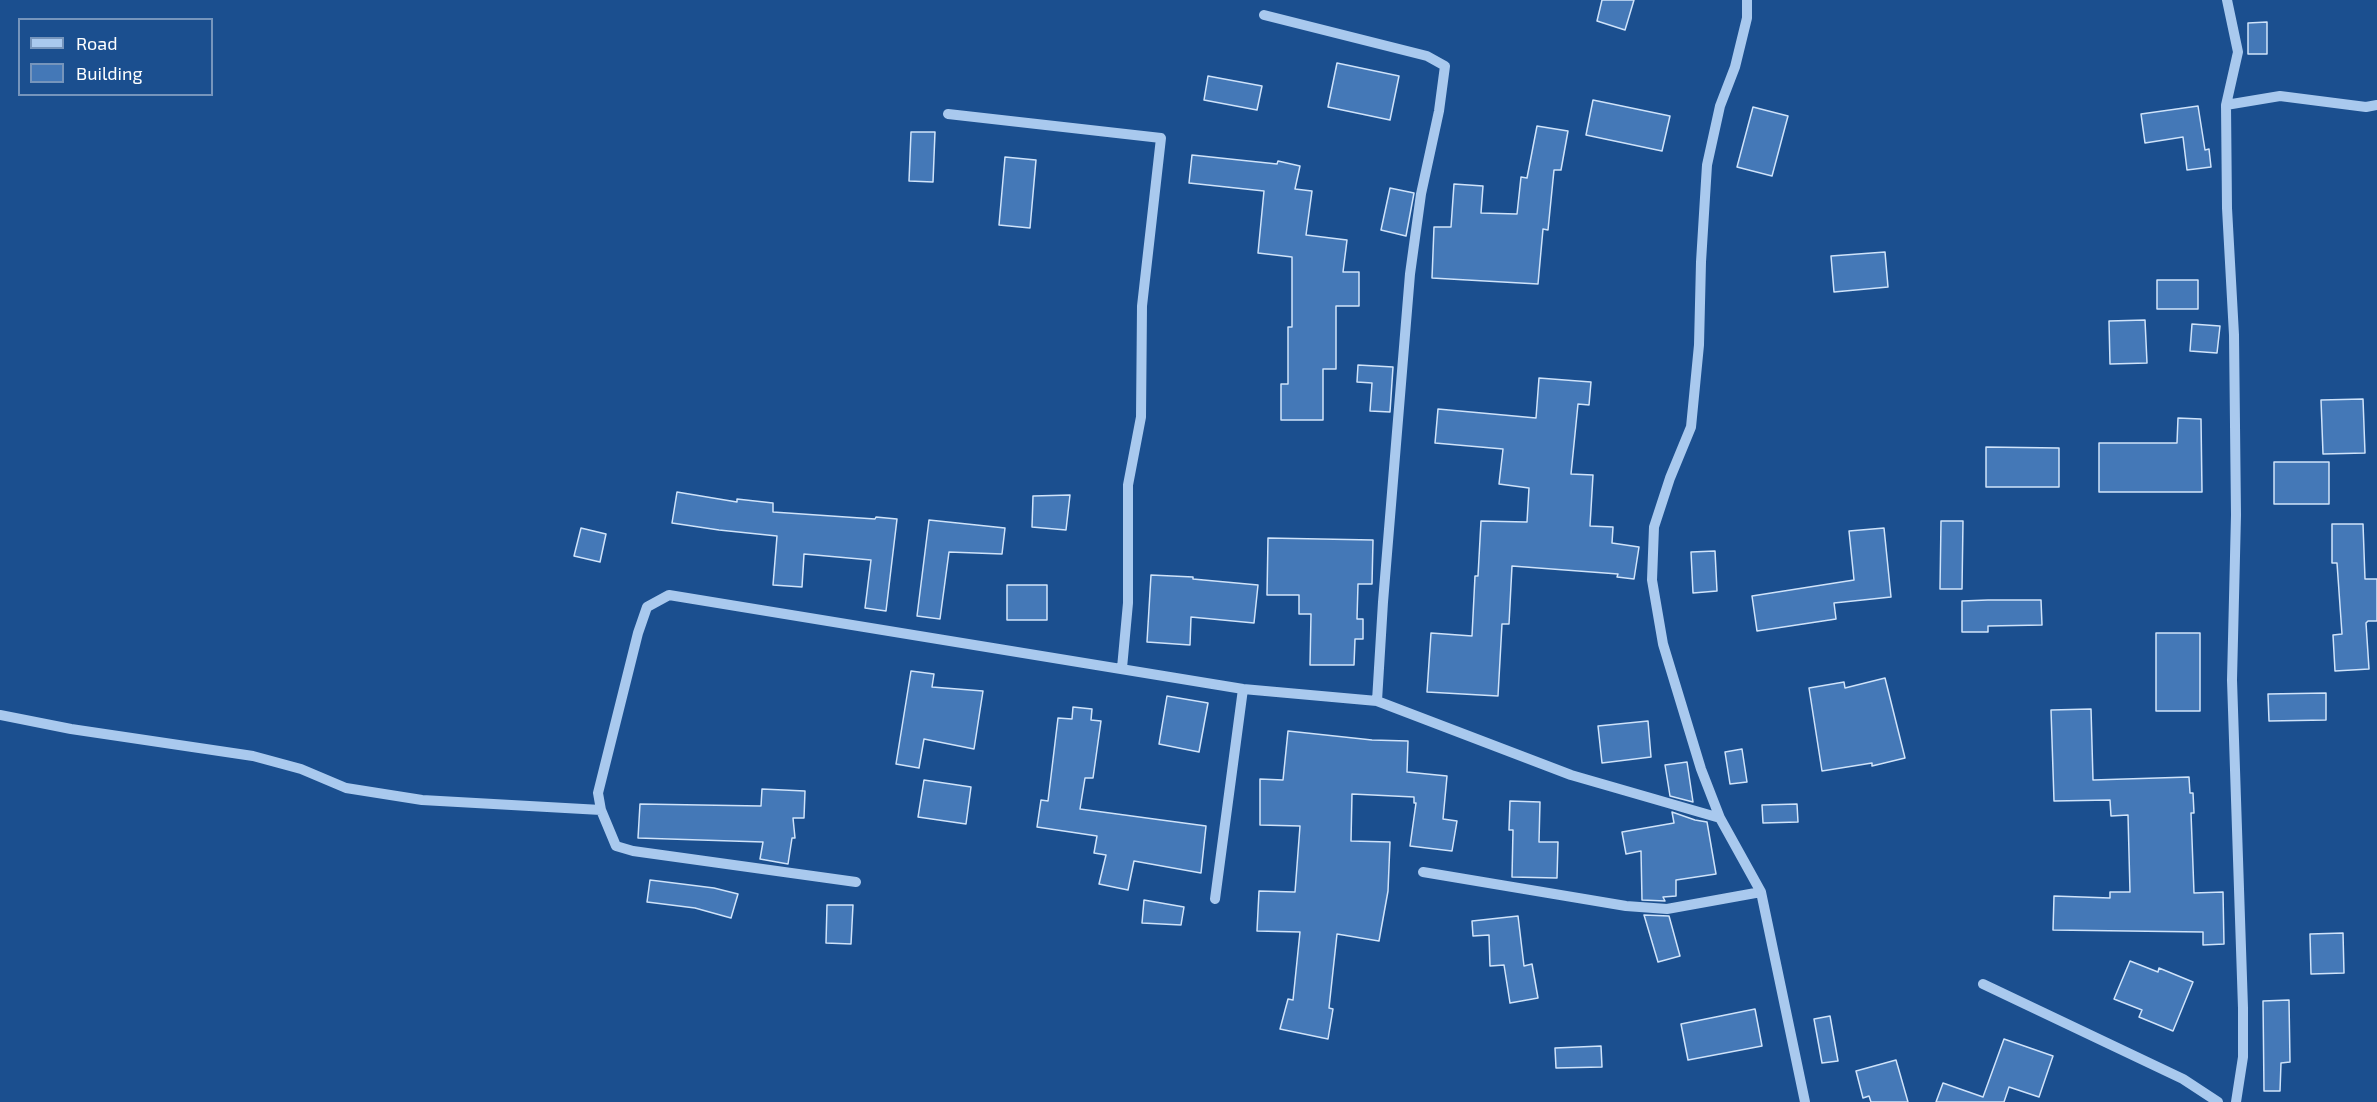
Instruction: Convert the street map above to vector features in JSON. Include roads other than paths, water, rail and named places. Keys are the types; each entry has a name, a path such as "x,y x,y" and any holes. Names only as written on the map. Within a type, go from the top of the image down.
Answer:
{"street":[{"path":"1748,0 1747,18 1735,67 1720,106 1707,165 1699,345 1691,427 1670,478 1654,527 1652,580 1663,644 1697,759 1720,818 1761,892 1805,1102"},
{"path":"2227,0 2238,52 2226,105 2227,208 2234,335 2236,515 2232,680 2243,1008 2243,1057 2236,1102"},
{"path":"1263,15 1427,56 1445,66 1439,111 1421,194 1410,274 1383,590 1377,701"},
{"path":"2226,105 2280,96 2366,107 2377,105"},
{"path":"948,114 1161,138 1142,306 1141,417 1128,485 1128,603 1122,668"},
{"path":"856,882 633,851 616,846 601,810 598,793 638,633 647,607 669,595 1243,689 1377,701 1571,775 1720,818"},
{"path":"1215,898 1243,689"},
{"path":"0,715 71,729 253,756 301,769 346,788 422,800 601,810"},
{"path":"1423,872 1626,906 1667,909 1761,892"},
{"path":"1983,984 2183,1079 2218,1102"}]}
